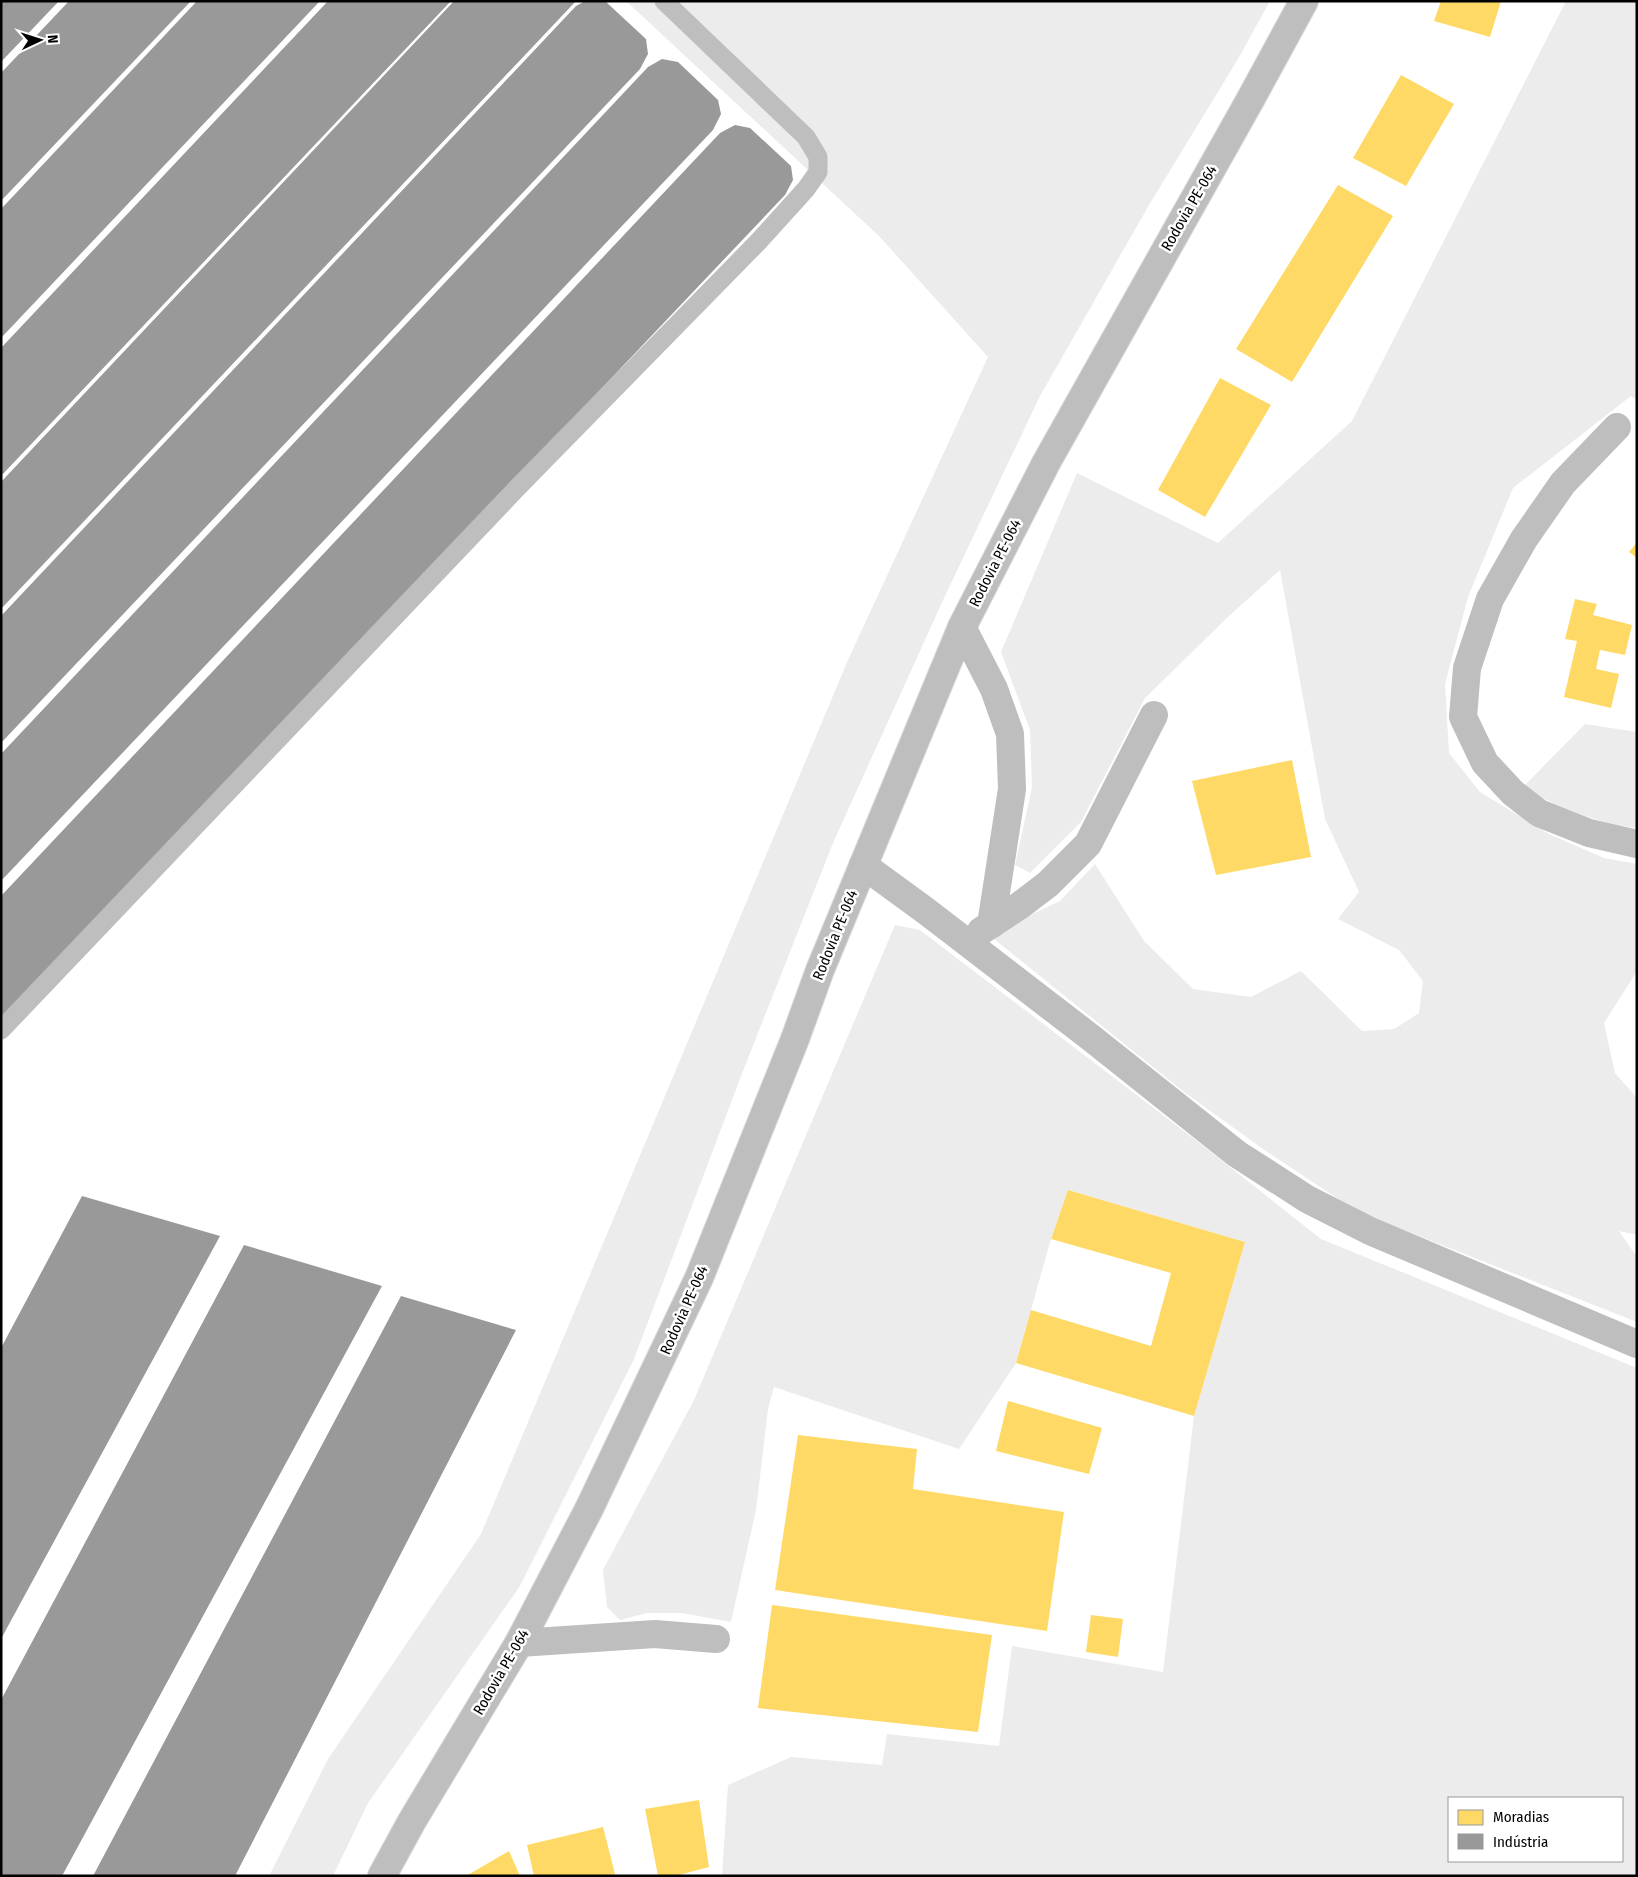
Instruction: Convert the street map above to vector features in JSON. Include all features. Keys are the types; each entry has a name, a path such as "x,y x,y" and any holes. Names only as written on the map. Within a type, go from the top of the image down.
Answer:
{"street":[{"name":"Rodovia PE-064","path":"382,1876 412,1821 519,1644 590,1509 699,1278 795,1039 823,961 962,627 1046,463 1304,1"},
{"path":"1617,427 1563,483 1524,540 1490,599 1467,668 1462,717 1485,763 1513,793 1539,813 1589,833 1637,844"},
{"path":"962,627 994,689 1010,734 1012,788 991,925"},
{"path":"966,942 1048,884 1088,844 1154,715"},
{"path":"863,865 966,942 1237,1154 1307,1199 1370,1231 1637,1344"},
{"path":"519,1644 655,1634 716,1639"}],"lane":[{"path":"1,1030 518,487 758,242 806,189 818,172 818,157 806,137 664,1"}],"shaded area":[{"path":"626,1 1270,1 1238,59 1149,205 1040,396 944,598 833,843 743,1071 634,1359 520,1586 368,1803 333,1876 269,1876 328,1759 481,1534 848,660 988,357 879,236"},
{"path":"1566,1 1637,1 1637,400 1631,396 1513,488 1468,597 1445,684 1449,753 1480,792 1549,834 1604,858 1637,864 1637,971 1604,1023 1615,1073 1637,1098 1637,1235 1619,1231 1637,1257 1637,1322 1358,1212 1263,1149 1184,1092 994,939 1028,916 1060,901 1095,864 1144,941 1193,989 1251,997 1301,971 1362,1031 1394,1029 1419,1013 1423,981 1399,950 1338,919 1359,892 1325,819 1280,570 1229,616 1145,698 1081,822 1030,873 1015,865 1032,787 1030,730 1001,652 1077,473 1218,543 1352,421"},
{"path":"1585,724 1637,732 1637,828 1608,823 1578,814 1523,787"},
{"path":"895,925 920,930 1197,1141 1321,1239 1637,1368 1637,1876 722,1876 728,1785 791,1757 882,1765 887,1734 999,1746 1012,1646 1163,1672 1194,1416 1245,1242 1068,1190 1051,1239 1016,1363 959,1449 774,1387 768,1409 756,1510 731,1622 682,1613 647,1613 620,1620 607,1607 603,1570 694,1400"}],"building: Moradias":[{"path":"1441,1 1501,1 1490,37 1434,21"},
{"path":"1401,75 1454,104 1406,186 1353,158"},
{"path":"1338,185 1393,216 1292,382 1236,349"},
{"path":"1220,378 1271,405 1205,517 1158,490"},
{"path":"1637,542 1637,558 1629,552"},
{"path":"1575,599 1597,604 1593,615 1632,625 1625,655 1600,650 1596,669 1619,674 1611,708 1564,697 1577,641 1565,639"},
{"path":"1292,760 1311,857 1216,875 1192,781"},
{"path":"1068,1190 1245,1242 1194,1416 1016,1363 1031,1310 1151,1346 1171,1273 1051,1239"},
{"path":"1008,1401 1102,1428 1089,1474 996,1451"},
{"path":"798,1435 917,1449 913,1489 1064,1512 1047,1631 775,1590"},
{"path":"772,1605 992,1635 978,1732 758,1708"},
{"path":"1091,1615 1123,1619 1118,1657 1086,1652"},
{"path":"699,1800 709,1867 675,1876 658,1876 645,1809"},
{"path":"603,1827 615,1874 606,1876 534,1876 527,1845"},
{"path":"509,1851 520,1876 466,1876"}],"building: Indústria":[{"path":"1,1 59,1 1,62"},
{"path":"69,1 191,1 1,201 1,73"},
{"path":"197,1 320,1 1,338 1,209"},
{"path":"328,1 451,1 1,476 1,348"},
{"path":"454,1 576,1 1,609 1,482"},
{"path":"585,1 605,1 646,39 648,54 640,69 1,743 1,616 576,6"},
{"path":"662,59 678,62 718,100 721,114 713,130 1,881 1,754 648,67"},
{"path":"735,125 750,128 791,166 793,180 785,195 1,1022 1,896 720,133"},
{"path":"82,1196 220,1236 1,1639 1,1348"},
{"path":"244,1245 382,1286 62,1876 1,1876 1,1700"},
{"path":"401,1296 516,1330 235,1876 93,1876"}]}
